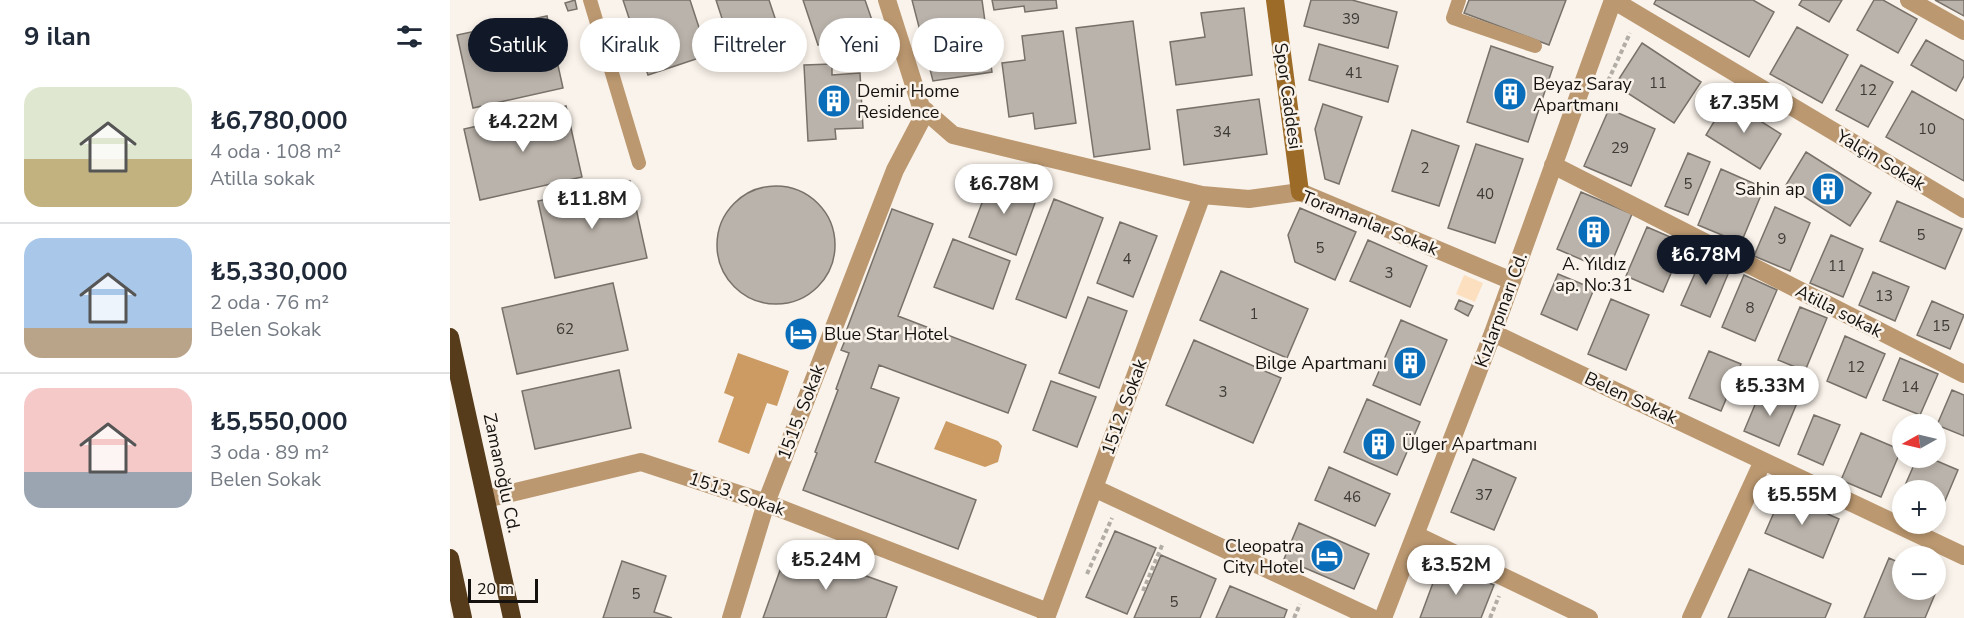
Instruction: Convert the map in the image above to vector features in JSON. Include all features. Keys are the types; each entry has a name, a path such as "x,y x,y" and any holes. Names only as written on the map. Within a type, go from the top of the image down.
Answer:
{"highway":[{"name":"Zamanoğlu Cd.","path":"450,337 512,618"},
{"path":"450,558 463,618"}],"street":[{"name":"Toramanlar Sokak","path":"888,0 921,106 953,135 1202,195 1249,200 1300,192 1512,281"},
{"name":"Spor Caddesi","path":"1275,0 1300,192"},
{"name":"Kızlarpınarı Cd.","path":"1383,618 1493,333 1613,0"},
{"name":"Yalçin Sokak","path":"1613,0 1964,209"},
{"path":"1909,0 1964,31"},
{"name":"1515. Sokak","path":"731,618 766,503 895,170 926,111"},
{"name":"Atilla sokak","path":"1553,165 1964,374"},
{"name":"1512. Sokak","path":"1047,615 1202,195"},
{"name":"Belen Sokak","path":"1493,333 1964,556"},
{"path":"1692,618 1763,460"},
{"name":"1513. Sokak","path":"486,498 641,462 766,503 1047,615"},
{"path":"1094,488 1372,618"},
{"path":"1416,535 1589,618"}],"lane":[{"path":"590,0 639,163"},
{"path":"1459,0 1453,18 1535,46"}],"path":[{"path":"1086,575 1116,511"},
{"path":"1143,591 1166,537"}],"shaded area":[{"path":"1464,275 1483,283 1475,302 1456,294"},
{"path":"738,353 789,371 777,406 767,403 749,454 718,442 734,397 724,393"},
{"path":"946,421 998,441 1002,446 998,462 985,467 934,449"}],"building":[{"path":"575,0 577,9 568,11 565,3"},
{"path":"623,0 690,0 696,18 692,18 692,60 680,64 680,18 629,18"},
{"path":"716,0 769,0 775,18 722,18"},
{"path":"803,0 865,0 871,18 819,18 818,45"},
{"path":"912,0 982,0 984,18 917,18"},
{"path":"992,0 1056,0 1057,8 1025,12 1024,6 994,10"},
{"path":"1311,0 1352,0 1397,12 1388,48 1304,26"},
{"path":"1469,0 1566,0 1549,45 1464,13"},
{"path":"1656,0 1753,0 1774,12 1749,57 1654,4"},
{"path":"1802,0 1842,0 1829,22 1799,5"},
{"path":"1874,0 1883,0 1917,19 1898,53 1857,30"},
{"path":"1935,0 1964,0 1964,16"},
{"path":"1244,8 1252,75 1176,85 1170,42 1205,37 1201,13"},
{"path":"1133,21 1150,149 1094,157 1076,28"},
{"path":"1797,27 1848,55 1822,103 1770,74"},
{"path":"1063,31 1076,123 1035,129 1033,113 1009,117 1004,63 1025,60 1022,36"},
{"path":"468,33 468,72 559,72 563,88 473,108 457,35"},
{"path":"1926,40 1964,61 1964,76 1956,91 1911,65"},
{"path":"1642,43 1701,82 1674,123 1615,85"},
{"path":"1319,44 1398,66 1388,102 1309,80"},
{"name":"Beyaz Saray Apartmanı","path":"1491,46 1553,67 1528,142 1467,122"},
{"name":"Demir Home Residence","path":"819,64 819,72 832,72 832,75 860,73 863,128 835,129 836,139 808,141 804,72 807,72 807,65"},
{"path":"1861,65 1893,82 1868,127 1836,110"},
{"path":"931,72 992,72 933,81"},
{"path":"1912,91 1964,120 1964,181 1886,137"},
{"path":"1259,99 1267,154 1184,165 1177,110"},
{"path":"1727,100 1781,134 1760,169 1706,135"},
{"path":"1323,104 1362,117 1339,184 1325,179 1315,129"},
{"path":"566,106 582,177 480,200 464,129"},
{"path":"1609,109 1655,129 1631,186 1584,166"},
{"path":"1412,130 1459,146 1439,206 1392,191"},
{"path":"1476,144 1523,159 1495,243 1448,228"},
{"name":"Sahin ap","path":"1806,152 1871,193 1850,226 1786,185"},
{"path":"1688,153 1710,162 1688,215 1665,206"},
{"path":"1721,169 1764,188 1741,243 1698,225"},
{"path":"993,174 1039,192 1016,255 969,237"},
{"path":"630,181 647,258 555,278 538,201"},
{"path":"776,186 799,191 818,203 830,222 835,245 830,268 818,287 799,299 776,304 753,299 734,287 722,268 717,245 722,222 734,203 753,191"},
{"name":"A. Yıldız ap. No:31","path":"1581,192 1632,214 1608,271 1557,249"},
{"path":"1054,199 1103,218 1066,318 1016,299"},
{"path":"1897,201 1962,229 1945,269 1880,241"},
{"path":"1775,207 1810,223 1790,271 1754,256"},
{"path":"1300,208 1356,232 1335,280 1295,262 1288,235"},
{"path":"892,209 933,224 898,316 1026,365 1008,413 879,365 871,388 899,398 875,462 976,500 958,549 803,490 849,353 841,350 846,338 844,337"},
{"path":"1120,222 1157,236 1133,297 1097,283"},
{"path":"1647,227 1684,243 1663,292 1626,276"},
{"path":"1831,235 1863,249 1843,297 1810,283"},
{"path":"953,239 1010,261 993,309 934,287"},
{"path":"1368,240 1427,266 1410,307 1350,281"},
{"path":"1703,255 1731,267 1710,317 1681,305"},
{"path":"1221,271 1308,309 1287,358 1200,320"},
{"path":"1873,272 1909,287 1895,321 1859,305"},
{"path":"1558,274 1594,289 1577,330 1541,314"},
{"path":"1744,275 1777,290 1755,341 1722,327"},
{"path":"613,283 628,350 517,374 502,308"},
{"path":"1088,297 1127,311 1099,388 1059,373"},
{"path":"1611,299 1649,315 1626,370 1588,354"},
{"path":"1459,300 1473,306 1468,316 1455,309"},
{"path":"1932,301 1964,315 1950,349 1917,335"},
{"path":"1800,307 1827,318 1805,371 1778,360"},
{"name":"Bilge Apartmanı","path":"1401,320 1447,340 1420,405 1373,385"},
{"path":"1845,336 1885,354 1866,398 1827,381"},
{"path":"1194,340 1281,378 1253,443 1166,405"},
{"path":"1709,351 1741,364 1721,411 1689,398"},
{"path":"1900,358 1938,374 1920,414 1883,400"},
{"path":"619,370 631,428 535,449 522,391"},
{"path":"1051,381 1096,397 1077,447 1033,430"},
{"path":"1762,388 1797,403 1779,446 1744,431"},
{"path":"1952,390 1964,395 1964,436 1946,429 1946,414 1942,414"},
{"name":"Ülger Apartmanı","path":"1367,399 1420,422 1397,475 1344,452"},
{"path":"1814,415 1840,425 1823,465 1798,454"},
{"path":"1861,433 1892,446 1893,468 1881,497 1841,480"},
{"path":"1473,459 1516,478 1494,530 1451,512"},
{"path":"1946,465 1958,470 1946,498 1946,480 1907,480 1913,468 1946,468"},
{"path":"1329,467 1390,494 1375,526 1315,500"},
{"path":"1782,494 1839,519 1823,558 1765,533"},
{"name":"Cleopatra City Hotel","path":"1299,523 1369,554 1354,589 1284,559"},
{"path":"1115,531 1156,548 1127,614 1086,597"},
{"path":"788,548 897,587 886,618 763,618"},
{"path":"1161,555 1216,579 1200,618 1134,618"},
{"path":"1889,558 1892,559 1892,600 1933,600 1925,618 1864,618"},
{"path":"622,561 666,576 654,612 672,618 603,618"},
{"path":"1440,564 1494,585 1481,618 1420,618"},
{"path":"1749,569 1831,604 1825,618 1728,618"},
{"path":"1230,586 1287,610 1284,618 1216,618"}],"place":[{"name":"Beyaz Saray Apartmanı","path":"1510,94"},
{"name":"Demir Home Residence","path":"834,101"},
{"name":"Sahin ap","path":"1828,189"},
{"name":"A. Yıldız ap. No:31","path":"1594,232"},
{"name":"Blue Star Hotel","path":"801,334"},
{"name":"Bilge Apartmanı","path":"1410,363"},
{"name":"Ülger Apartmanı","path":"1379,444"},
{"name":"Cleopatra City Hotel","path":"1327,556"}]}
